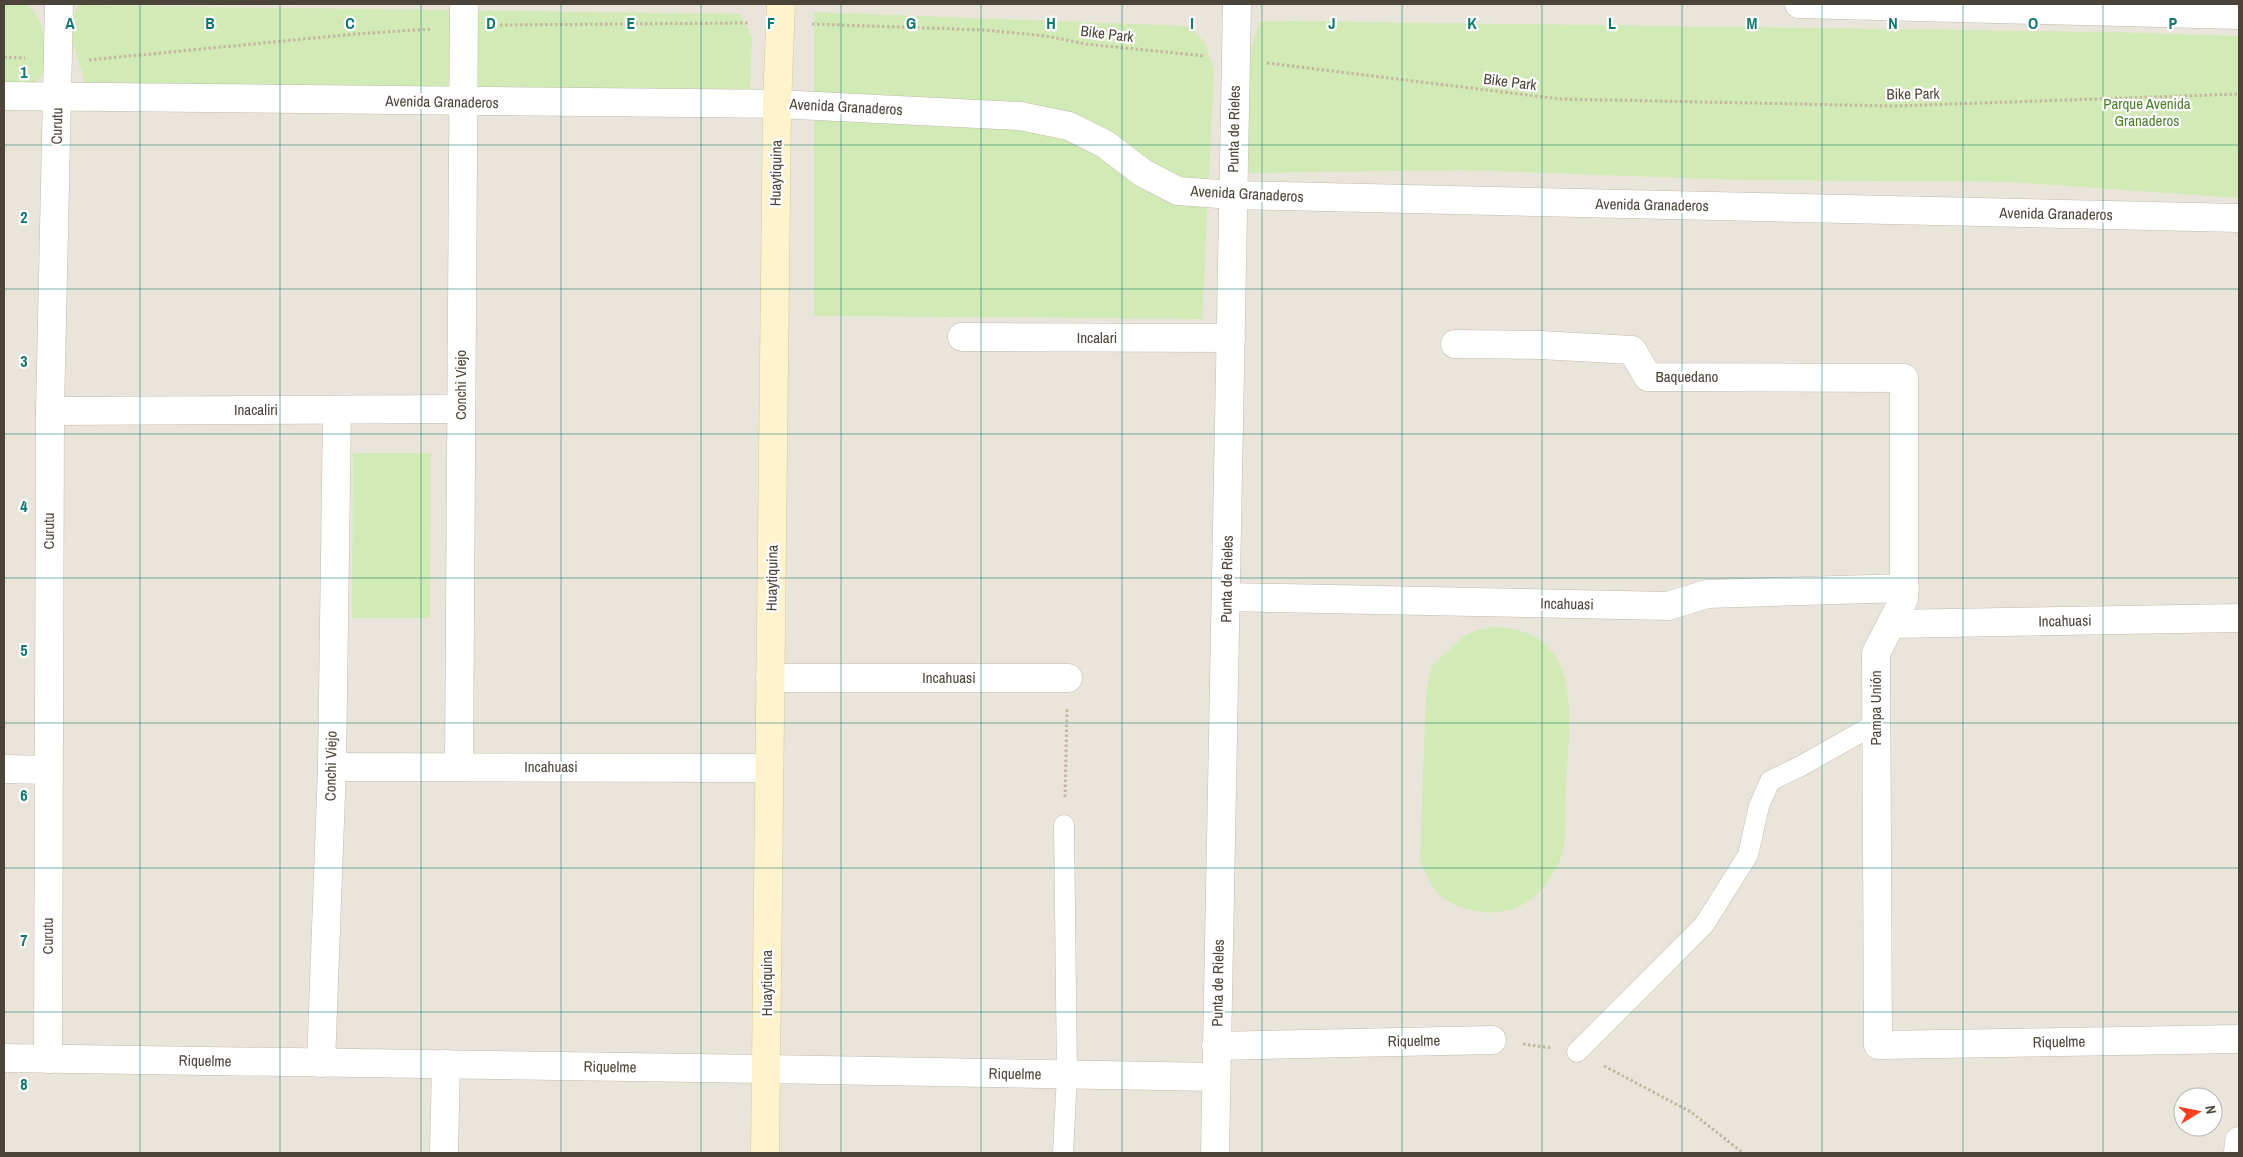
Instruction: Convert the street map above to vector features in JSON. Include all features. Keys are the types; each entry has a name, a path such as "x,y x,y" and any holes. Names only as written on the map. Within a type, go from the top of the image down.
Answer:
{"main road":[{"name":"Huaytiquina","path":"765,1153 777,104 781,13"}],"street":[{"name":"Curutu","path":"48,1059 50,411 60,4"},
{"name":"Punta de Rieles","path":"1215,1153 1227,597 1236,4"},
{"path":"1799,4 2239,15"},
{"name":"Conchi Viejo","path":"460,767 464,15"},
{"name":"Avenida Granaderos","path":"4,96 777,104 1020,116 1069,126 1105,144 1143,173 1178,191 1234,195 2239,218"},
{"name":"Incalari","path":"962,337 1231,338"},
{"name":"Baquedano","path":"1455,344 1540,345 1632,350 1648,377 1904,378"},
{"name":"Pampa Unión","path":"1878,1045 1876,654 1904,598 1904,378"},
{"name":"Inacaliri","path":"50,411 461,409"},
{"name":"Conchi Viejo","path":"321,1063 332,767 337,410"},
{"name":"Incahuasi","path":"1227,597 1668,606 1707,594 1905,588"},
{"name":"Incahuasi","path":"1891,624 2239,618"},
{"name":"Incahuasi","path":"770,678 1068,678"},
{"name":"Incahuasi","path":"332,767 769,768"},
{"path":"4,769 48,770"},
{"name":"Riquelme","path":"1878,1045 2239,1039"},
{"name":"Riquelme","path":"1216,1046 1492,1040"},
{"name":"Riquelme","path":"4,1058 1216,1077"},
{"path":"444,1153 446,1064"},
{"path":"2238,1153 2239,1141"}],"lane":[{"path":"1577,1052 1704,925 1748,855 1759,806 1770,781 1801,766 1877,723"},
{"path":"1062,1153 1067,1075 1064,825"}],"path":[{"name":"Bike Park","path":"4,57 90,60 355,34 464,15 781,13 1046,36 1086,44 1560,99 1895,106 2239,94"},
{"path":"1064,825 1068,678"},
{"path":"1492,1040 1577,1052 1690,1112 1743,1153"}],"shaded area":[{"path":"4,4 2239,4 2239,1153 4,1153"}],"green space":[{"path":"4,4 27,4 34,11 42,27 45,72 32,87 4,86"},
{"path":"78,5 740,14 752,37 750,91 86,87 69,29"},
{"path":"814,12 1188,26 1205,42 1214,70 1202,319 814,316"},
{"name":"Parque Avenida Granaderos","path":"1260,22 2113,32 2239,36 2239,198 2012,182 1742,180 1464,170 1249,173 1249,77 1252,45"},
{"path":"353,453 431,453 430,618 352,618"},
{"path":"1493,627 1523,632 1544,643 1558,661 1566,682 1569,707 1569,734 1565,834 1561,858 1548,881 1530,900 1509,910 1485,912 1461,907 1441,896 1431,884 1420,860 1426,693 1432,666 1462,637 1477,630"}]}
